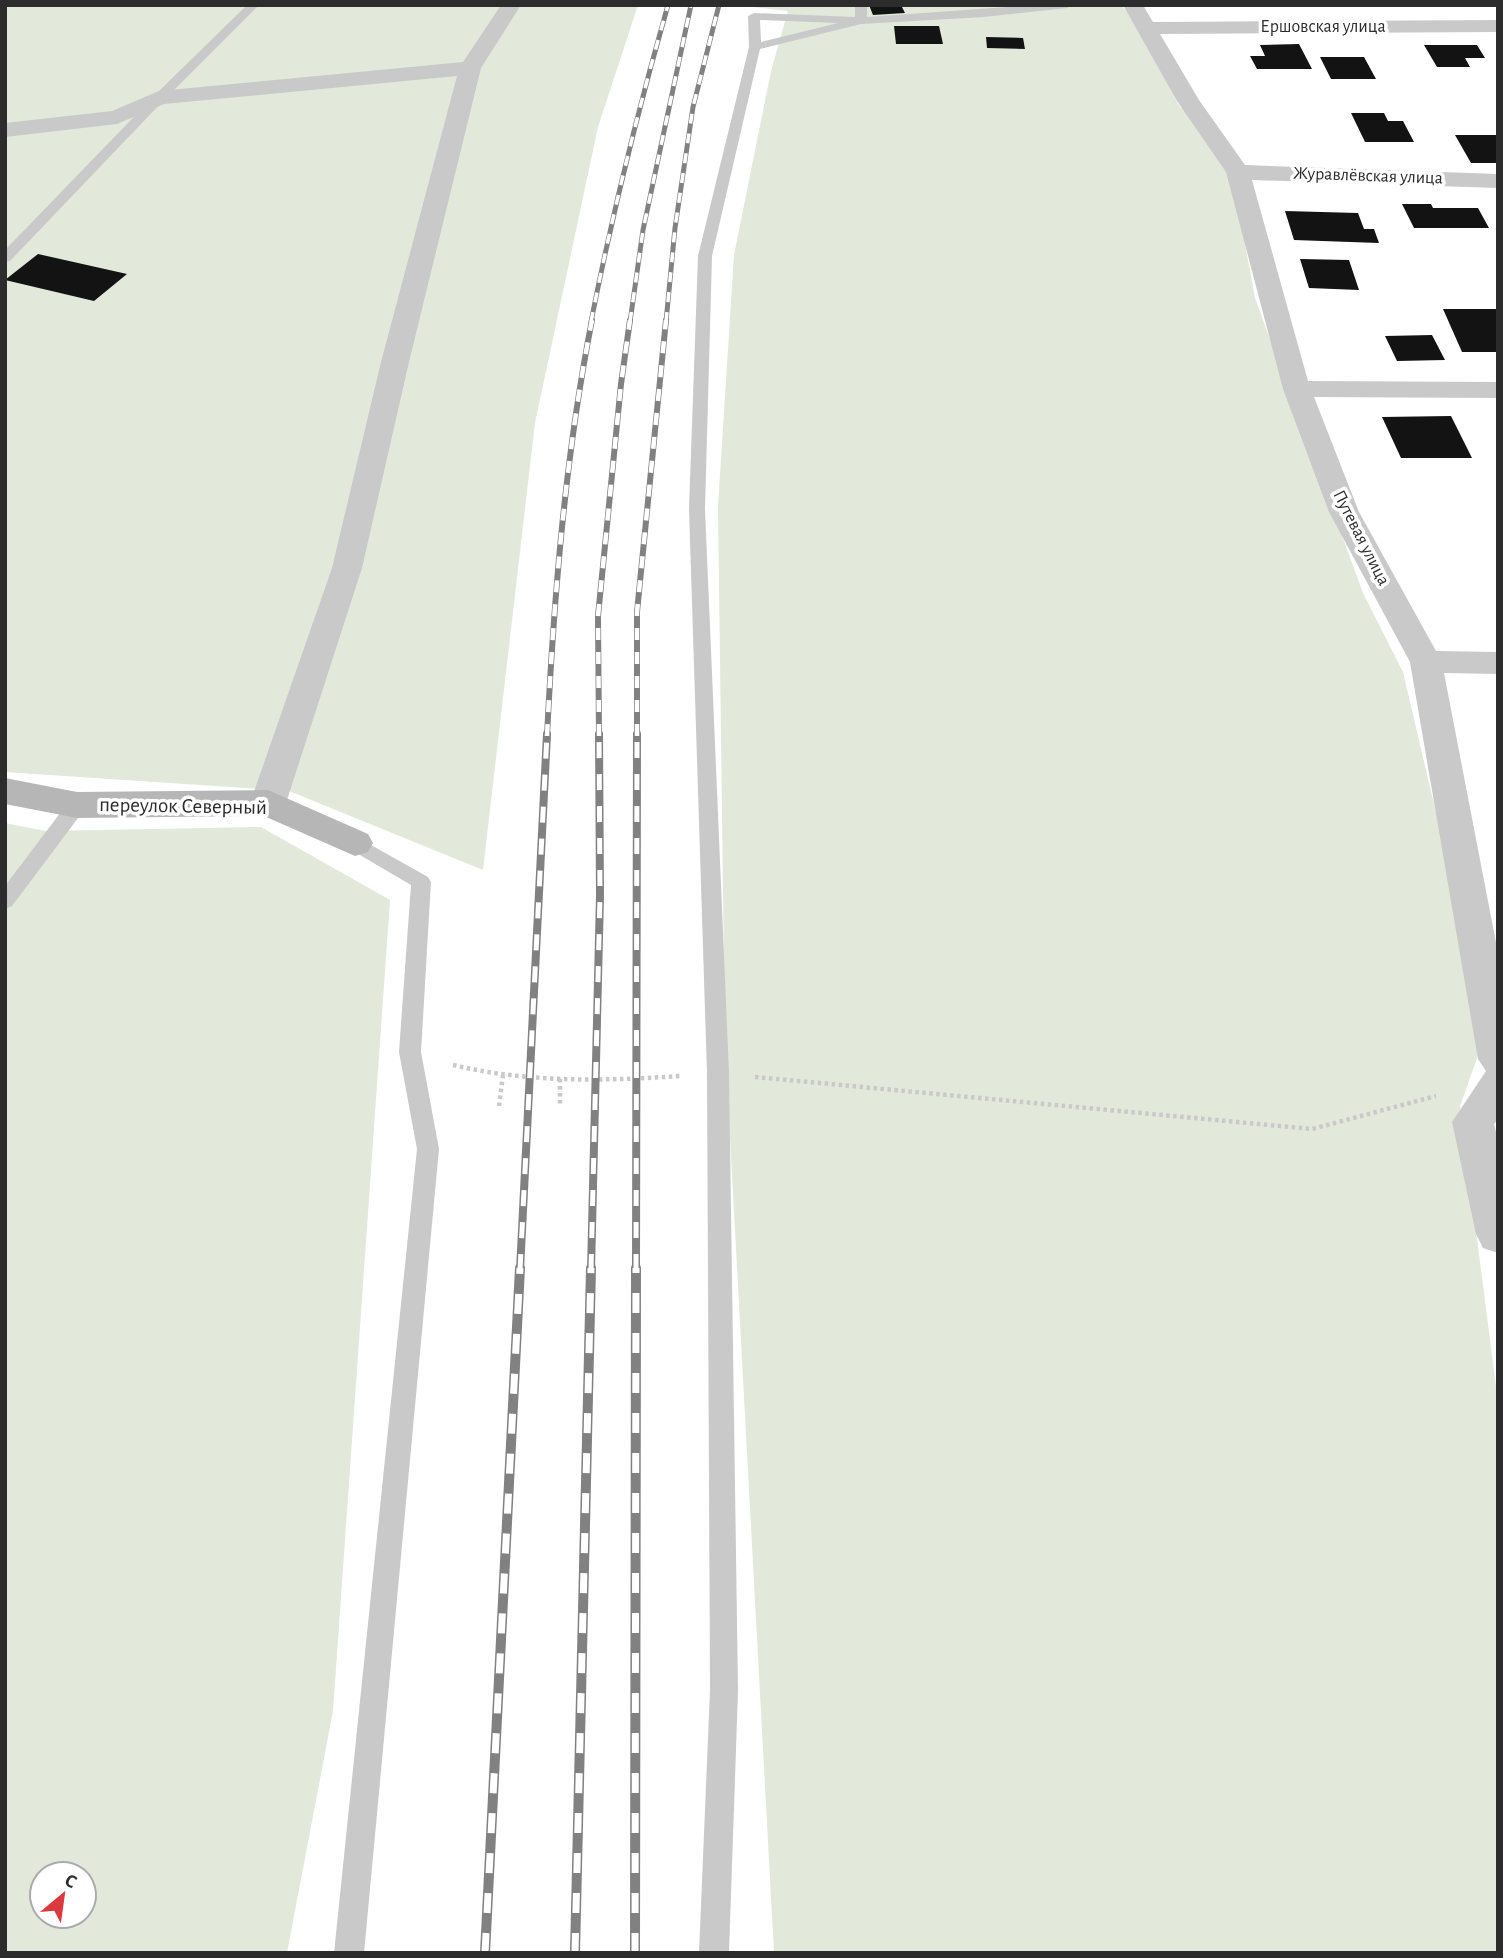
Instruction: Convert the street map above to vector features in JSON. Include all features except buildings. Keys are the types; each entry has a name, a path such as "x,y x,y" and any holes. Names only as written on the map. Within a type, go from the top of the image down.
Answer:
{"street":[{"path":"268,803 347,568 395,362 470,68 512,5"},
{"name":"Ершовская улица","path":"1141,17 1498,26"},
{"name":"Путевая улица","path":"1141,17 1188,101 1238,172 1297,389 1344,512 1426,662 1498,1059"},
{"path":"5,130 117,117 159,97 470,68"},
{"name":"Журавлёвская улица","path":"1238,172 1498,181"},
{"path":"1297,389 1498,390"},
{"path":"1426,662 1498,663"},
{"name":"переулок Северный","path":"5,791 77,804 268,803 355,843"},
{"path":"1498,1084 1474,1122 1498,1234"}],"lane":[{"path":"5,258 159,97 254,5"},
{"path":"861,5 861,21"},
{"path":"714,1953 724,1691 718,1073 697,509 705,256 755,47 754,16 861,21 984,14 1067,5"},
{"path":"755,47 861,21"},
{"path":"5,901 77,804"},
{"path":"349,1953 428,1149 411,1052 421,882 355,843"}],"path":[{"path":"411,1052 530,1080 595,1082 718,1073 1311,1129 1445,1094"},
{"path":"499,1106 503,1075"},
{"path":"560,1079 560,1105"}],"shaded area":[{"path":"5,5 638,5 598,127 535,423 483,870 289,791 5,772"},
{"path":"1121,5 1138,24 1178,104 1230,163 1255,298 1363,593 1403,672 1487,1030 1460,1106 1498,1402 1498,1953 774,1953 725,1045 718,506 734,255 771,71 788,11 744,6"},
{"path":"5,823 46,831 261,827 390,900 333,1711 287,1953 5,1953"}],"railway":[{"path":"591,322 626,163 668,5"},
{"path":"630,322 643,230 691,5"},
{"path":"666,322 675,228 693,107 719,5"},
{"path":"547,736 562,527 592,320"},
{"path":"599,736 598,616 630,320"},
{"path":"637,734 637,612 666,320"},
{"path":"520,1270 547,734"},
{"path":"591,1270 600,896 599,734"},
{"path":"636,1270 637,734"},
{"path":"485,1953 520,1268"},
{"path":"575,1953 591,1268"},
{"path":"635,1953 636,1268"}]}
